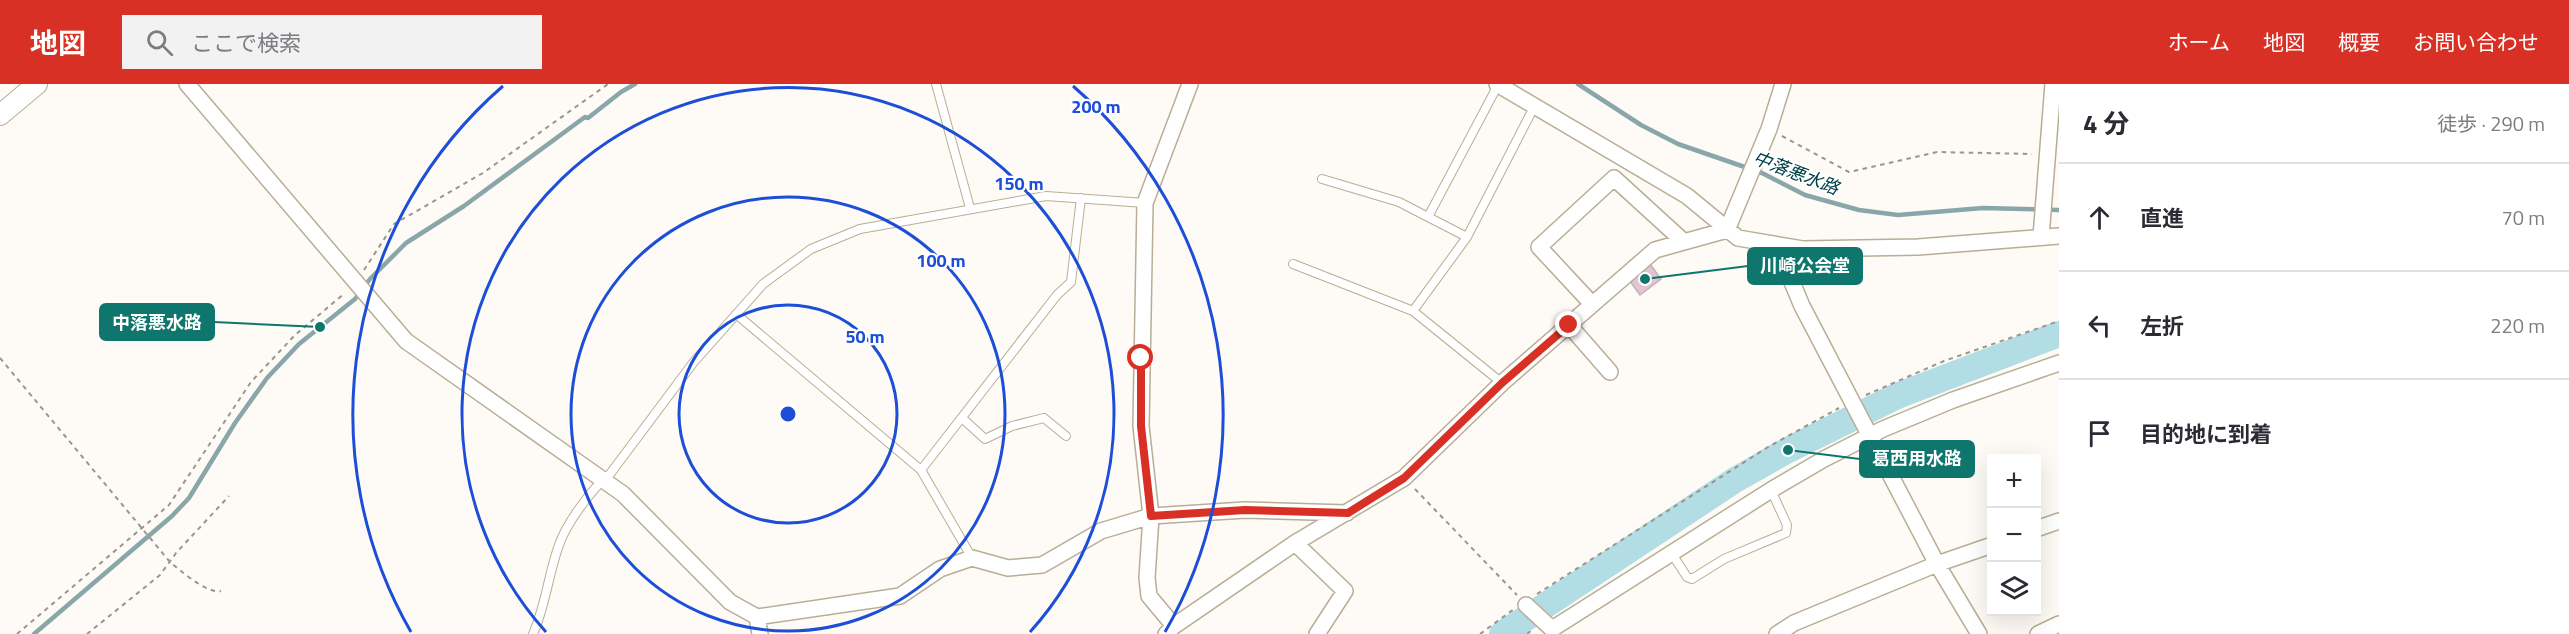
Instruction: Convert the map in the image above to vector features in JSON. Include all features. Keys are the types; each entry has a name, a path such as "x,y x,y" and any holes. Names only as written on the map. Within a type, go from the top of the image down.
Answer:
{"street":[{"path":"0,115 37,84"},
{"path":"187,84 406,341 623,494 730,602 758,617 900,596 940,569 972,558 1008,568 1042,565 1101,531 1151,516 1245,510 1348,513"},
{"path":"1190,84 1145,203 1141,426 1151,516 1147,578 1149,596 1170,630 1295,543 1404,478 1502,383 1655,250 1727,230"},
{"path":"1497,84 1687,196 1738,238 1787,248 1918,247 2059,236"},
{"path":"1727,230 1769,129 1783,84"},
{"path":"2041,237 2053,84"},
{"path":"1592,304 1539,247 1614,178 1683,241"},
{"path":"1787,248 1789,275 1937,564 1979,634"},
{"path":"1569,325 1610,372"},
{"path":"1525,603 1555,632 1671,554 1867,428 2059,363"},
{"path":"2041,528 2059,521"},
{"path":"1295,543 1345,591 1317,634"},
{"path":"1777,634 1794,623 1937,564 1987,547"},
{"path":"758,617 760,634"},
{"path":"2038,634 2059,624"}],"lane":[{"path":"936,84 970,208"},
{"path":"1428,217 1497,84"},
{"path":"1413,311 1467,237 1534,107"},
{"path":"1322,179 1399,202 1467,237"},
{"path":"533,634 543,610 560,542 569,525 693,363 763,284 811,249 860,229 1046,196 1145,203"},
{"path":"921,470 1057,295 1071,282 1081,198"},
{"path":"1293,264 1413,311 1502,383"},
{"path":"736,314 921,470 972,558"},
{"path":"962,418 985,439 1012,426 1044,418 1066,436"},
{"path":"1671,554 1687,577 1692,579 1724,559 1786,533 1787,525 1771,490"}],"path":[{"path":"17,634 169,505 218,428 265,365 356,281 394,224 483,173 606,84"},
{"path":"1769,129 1849,172 1937,152 2047,154"},
{"path":"1480,634 1768,447 1853,402 1944,361 2059,321"},
{"path":"0,358 170,562 184,574 215,592 221,591"},
{"path":"1404,478 1525,603"},
{"path":"87,634 160,575 229,496"}],"building":[{"path":"1650,264 1661,279 1640,295 1629,280"}],"waterway":[{"name":"中落悪水路","path":"34,634 172,516 189,498 235,423 267,378 299,344 355,299 370,279 406,243 464,206 585,117 588,118 635,84"},
{"name":"中落悪水路","path":"1578,84 1641,125 1678,144 1762,173 1805,195 1859,210 1898,215 1983,208 2059,210"},
{"path":"1502,634 1735,480 1788,450 1897,396 2059,334"}],"place":[{"name":"川崎公会堂","path":"1645,279"},
{"name":"中落悪水路","path":"320,327"},
{"name":"葛西用水路","path":"1788,450"}],"route":[{"path":"1141,358 1141,426 1151,516 1245,510 1348,513 1404,478 1502,383 1569,325"}]}
